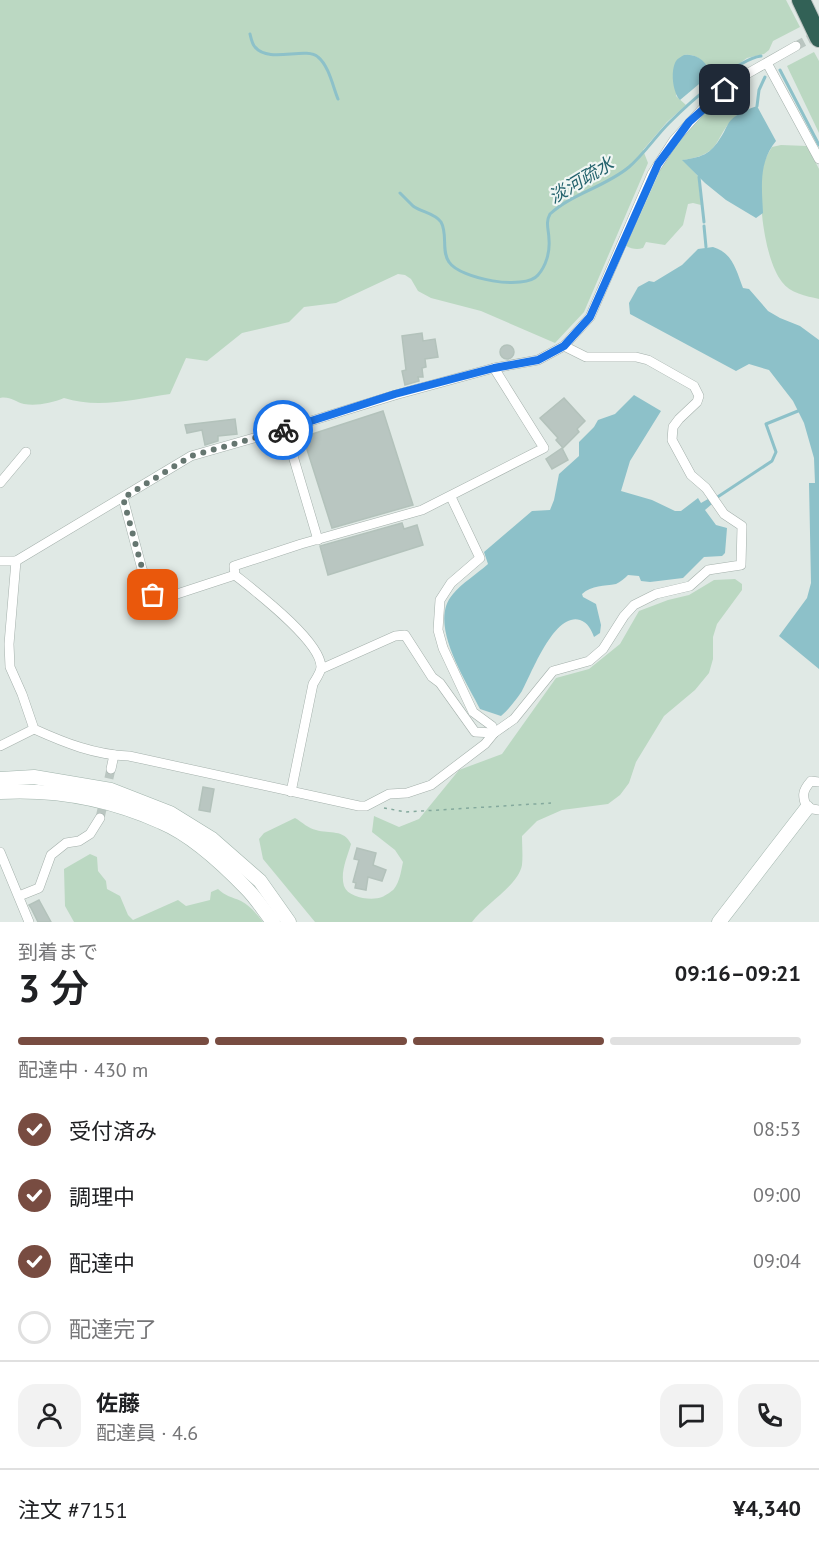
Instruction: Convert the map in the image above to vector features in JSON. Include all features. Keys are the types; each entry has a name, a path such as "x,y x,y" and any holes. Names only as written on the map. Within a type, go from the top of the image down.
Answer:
{"highway":[{"path":"801,0 819,38"}],"street":[{"path":"0,561 16,561 191,456 395,394 494,368 538,360 564,346 590,317 652,174 674,140 712,100 736,81 796,46"},
{"path":"767,63 819,159"},
{"path":"16,561 9,644 10,667 34,729 74,747 129,756 366,806 389,794 407,793 431,785 485,744 494,733 513,718 553,671 589,661 603,649 624,616 634,605 656,594 690,586 708,570 741,565 742,526 724,514 706,488 691,475 672,440 673,427 697,402 699,396 694,387 648,360 636,357 586,357 564,346"},
{"path":"321,669 318,654 294,626 235,575 234,566 422,510 543,448 494,368"},
{"path":"285,429 318,540"},
{"path":"0,483 26,452"},
{"path":"451,497 480,558 451,582 440,600 438,630 443,648 473,712 492,726 494,733"},
{"path":"123,498 142,568 153,595 177,594 235,575"},
{"path":"291,792 313,684 321,669 395,636 405,635 432,677 440,683 475,732 494,733"},
{"path":"0,746 34,729"},
{"path":"111,769 114,755"},
{"path":"0,779 34,777 111,790 170,813 212,838 260,881 289,922"},
{"path":"719,922 813,809 803,798 804,789 811,781 819,782"},
{"path":"0,792 33,790 106,801 163,822 203,848 249,890 273,922"},
{"path":"19,896 39,888 51,855 66,843 79,841 90,834 100,818"},
{"path":"0,852 29,922"}],"path":[{"path":"366,806 406,812 551,803"}],"green space":[{"path":"0,0 786,0 800,27 773,41 769,50 764,54 747,58 715,81 700,59 684,55 676,96 686,105 667,122 643,150 648,163 584,312 555,343 481,311 431,298 418,291 411,279 398,274 336,303 304,307 289,322 242,333 207,361 186,358 170,394 104,403 64,398 44,404 29,405 0,398"},
{"path":"814,52 819,61 819,133 787,66"},
{"path":"728,101 737,115 716,144 706,154 683,160 698,176 701,205 688,204 683,225 665,245 646,242 641,249 626,246 661,168 681,137 714,104 716,106"},
{"path":"807,146 819,169 819,299 799,294 785,286 776,272 766,243 761,180 765,160 772,147"},
{"path":"735,579 742,584 742,590 717,624 713,637 713,659 709,673 695,690 664,716 636,762 629,783 620,795 608,804 562,810 537,821 522,836 522,865 519,873 508,888 472,922 315,922 263,859 259,839 264,833 295,818 313,829 341,834 348,839 351,844 343,876 346,890 355,896 367,898 385,896 396,886 403,862 395,850 372,832 374,816 399,827 419,819 459,770 502,754 556,678 589,669 620,644 639,611 689,595 714,580"},
{"path":"90,854 97,857 98,871 106,881 107,889 120,896 128,915 133,920 178,900 186,906 210,900 211,892 218,889 247,905 263,922 74,922 65,906 64,869"}],"water":[{"path":"684,55 693,55 701,59 711,74 680,100 674,87 673,70 676,61"},
{"path":"757,106 776,141 766,158 762,176 763,213 756,218 726,200 682,160 707,153 716,145 731,120 740,113"},
{"path":"713,247 725,253 736,269 743,288 749,289 768,311 800,326 819,340 819,669 779,636 807,598 811,583 809,483 815,483 814,458 804,423 793,401 769,370 749,364 736,371 630,314 629,303 638,287 649,281 654,282 682,265 698,249"},
{"path":"634,395 661,411 630,461 621,491 652,500 675,511 681,511 698,498 701,503 708,499 712,504 705,510 716,525 727,528 725,553 722,556 704,557 683,578 650,582 641,581 639,576 628,575 616,584 598,586 586,591 582,594 583,597 596,604 601,625 600,633 594,637 589,627 580,620 570,620 561,625 537,659 522,691 507,710 501,716 480,709 458,668 446,635 444,620 446,606 453,594 465,582 488,564 484,552 532,511 550,510 559,474 579,456 579,442 598,420 615,414"}],"building":[{"path":"422,333 423,341 435,339 438,357 425,359 426,367 422,368 423,377 418,377 419,381 405,385 402,371 406,370 402,336"},
{"path":"504,345 510,345 514,352 510,359 504,359 500,355 500,349"},
{"path":"564,398 585,421 577,429 579,432 563,448 556,440 558,438 540,418"},
{"path":"383,411 413,505 332,528 303,437"},
{"path":"235,419 237,434 218,436 218,441 205,445 202,430 187,433 185,425"},
{"path":"562,448 568,460 552,469 546,459"},
{"path":"402,523 404,529 417,525 423,545 328,575 320,546"},
{"path":"203,787 214,789 210,812 199,810"},
{"path":"357,848 376,853 373,865 386,870 382,881 368,877 366,890 355,888 356,883 353,882 359,860 354,859"},
{"path":"39,900 51,922 38,922 29,905"}],"waterway":[{"name":"淡河疏水","path":"250,34 254,46 261,52 278,55 305,53 318,57 328,71 338,99"},
{"name":"淡河疏水","path":"400,193 413,206 441,222 447,258 455,268 493,281 531,280 538,275 547,259 549,245 547,224 550,214 569,201 620,174 640,157 669,123 700,95 739,65 761,56"},
{"name":"淡河疏水","path":"780,70 819,145"},
{"path":"757,106 759,90 765,77"},
{"path":"716,104 729,99 738,114"},
{"path":"699,177 704,222"},
{"path":"704,226 706,247"},
{"path":"710,502 772,461 776,452 766,424 798,411"}],"tunnel":[{"path":"796,46 819,34"},
{"path":"100,818 111,769"}],"way so far":[{"path":"153,595 142,568 123,498 191,456 283,430"}],"route":[{"path":"283,430 395,394 494,368 538,360 564,346 590,317 658,164 689,122 725,90"}]}
